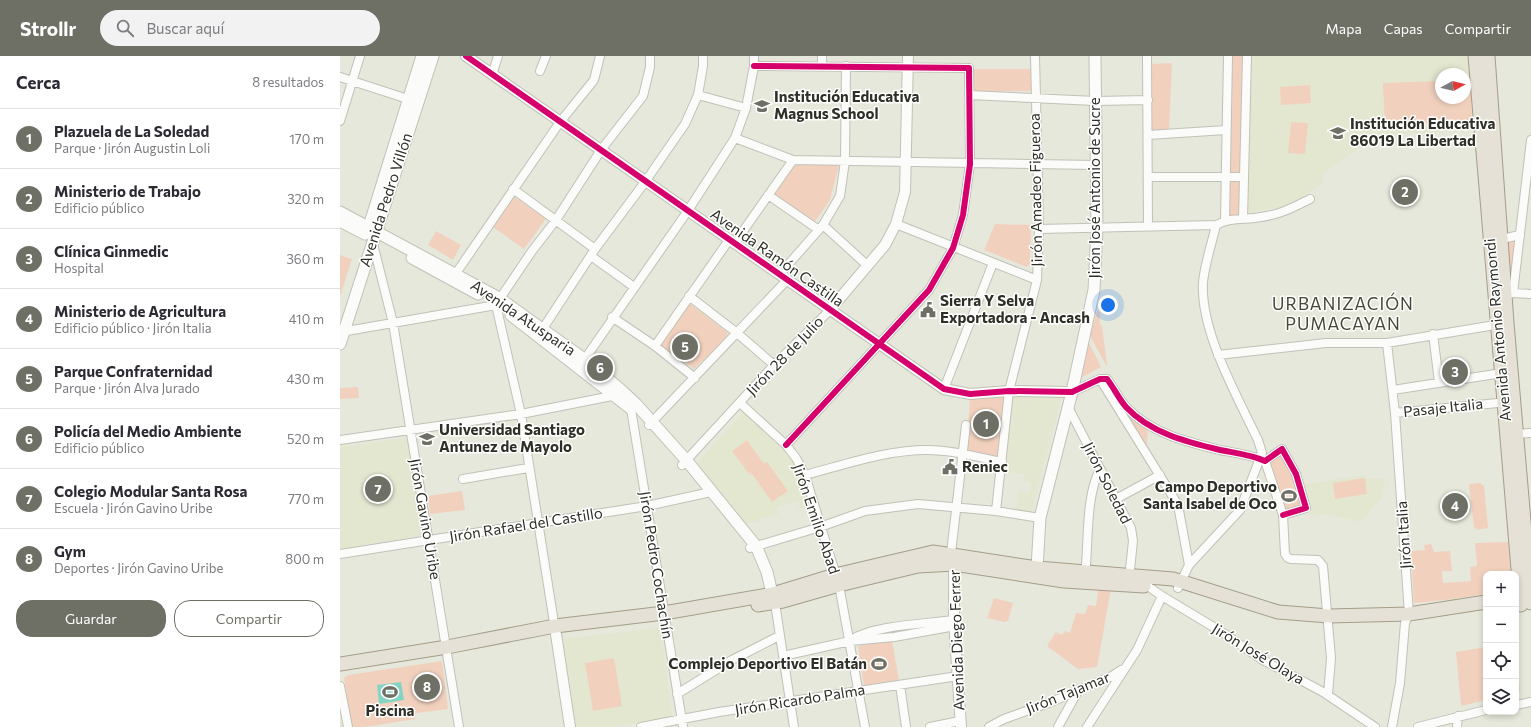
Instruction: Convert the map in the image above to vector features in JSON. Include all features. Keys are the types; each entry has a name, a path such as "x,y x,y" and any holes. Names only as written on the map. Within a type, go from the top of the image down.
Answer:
{"main road":[{"name":"Avenida Pedro Villón","path":"340,344 341,329 413,101 422,56"},
{"name":"Avenida Pedro Villón","path":"413,101 433,56"},
{"name":"Jirón José Antonio de Sucre","path":"1036,572 1040,518 1072,392 1094,290 1097,228 1095,56"},
{"name":"Avenida Antonio Raymondi","path":"1475,56 1484,89 1496,240 1504,294 1502,324 1502,373 1517,434 1525,600"},
{"name":"Avenida Antonio Raymondi","path":"1484,89 1488,56"},
{"name":"Avenida Atusparia","path":"340,212 372,234 498,302 581,363 633,406 685,463 753,547 768,572 774,598"},
{"name":"Avenida Atusparia","path":"343,224 372,234"},
{"name":"Avenida Antonio Raymondi","path":"1502,324 1525,600"},
{"path":"340,670 555,630 665,617 774,598 837,580 953,559 1085,578 1179,584 1258,609 1276,619 1407,619 1483,610"},
{"path":"1407,619 1483,603"},
{"path":"340,664 447,650"}],"street":[{"path":"340,121 360,56"},
{"name":"Avenida Ramón Castilla","path":"466,56 829,311 944,389 970,394 1009,391 1072,392 1100,379"},
{"path":"492,75 498,56"},
{"path":"540,70 546,56"},
{"path":"453,277 560,122 594,80 600,56"},
{"path":"341,329 393,323 498,302 556,220 601,150 643,96 650,67 650,56"},
{"path":"540,332 593,252 645,182 685,124 698,95 703,66 703,56"},
{"path":"581,363 687,212 735,138 746,108 754,66 754,56"},
{"path":"822,56 822,66"},
{"name":"Jirón Amadeo Figueroa","path":"996,511 1009,391 1037,280 1039,229 1035,56"},
{"path":"1147,56 1148,226"},
{"path":"1225,220 1228,56"},
{"path":"1243,219 1247,56"},
{"path":"754,66 846,66 908,61 969,68 970,164 963,215 953,248 929,290 880,346 786,446"},
{"name":"Jirón 28 de Julio","path":"685,463 774,365 829,311 885,245 896,224 905,192 908,61"},
{"path":"650,424 738,333 783,278 821,227 840,196 845,161 846,66"},
{"path":"340,77 413,101"},
{"path":"969,94 1095,101 1148,100"},
{"path":"698,95 746,108"},
{"path":"1148,134 1226,130"},
{"path":"735,138 793,160 1096,165"},
{"path":"1531,140 1520,235 1504,294 1531,294"},
{"path":"656,346 689,296 768,195 793,160"},
{"path":"1148,177 1244,177"},
{"path":"513,189 556,220 634,287"},
{"path":"768,195 821,227 868,266"},
{"path":"1039,229 1216,225 1225,220 1280,214 1310,199"},
{"path":"896,224 953,248 1037,280"},
{"path":"1216,225 1203,282 1207,322 1218,355 1258,440 1263,460 1283,515 1285,549 1288,558 1318,560 1321,562 1329,620 1331,658 1328,695"},
{"name":"Jirón Gavino Uribe","path":"372,234 393,323 459,727"},
{"path":"1496,240 1520,235"},
{"path":"944,389 993,263"},
{"path":"689,296 738,333 774,365"},
{"path":"498,302 521,414 528,468 570,727"},
{"path":"612,317 656,346 695,378"},
{"path":"1218,355 1326,343 1386,343 1433,334 1502,324"},
{"path":"1433,334 1439,382"},
{"name":"Jirón Italia","path":"1386,343 1395,413 1407,619 1400,683 1392,727"},
{"path":"1393,390 1502,373"},
{"path":"1100,379 1107,379 1129,410 1156,428 1191,443 1263,460"},
{"path":"1100,379 1178,505 1190,565"},
{"path":"340,440 521,414 618,393"},
{"name":"Pasaje Italia","path":"1395,413 1509,402"},
{"name":"Jirón Emilio Abad","path":"740,403 786,446 796,458 805,475 837,580 850,641 865,727"},
{"name":"Jirón Pedro Cochachín","path":"633,406 646,506 682,724"},
{"name":"Jirón Soledad","path":"1068,407 1116,499 1132,534 1129,581"},
{"path":"953,559 956,507 966,425"},
{"path":"1517,434 1531,433"},
{"path":"1179,584 1190,565 1240,510 1263,460 1282,449 1296,474 1306,508 1283,515"},
{"path":"805,475 895,452 928,450 963,454 1002,462"},
{"path":"463,479 528,468"},
{"path":"1085,578 1092,492 1100,469"},
{"path":"1116,499 1160,476"},
{"name":"Jirón Rafael del Castillo","path":"340,554 646,506 708,493"},
{"path":"753,547 866,512 918,504 996,511 1040,518"},
{"name":"Avenida Diego Ferrer","path":"953,559 961,724"},
{"name":"Jirón José Olaya","path":"1147,582 1162,596 1225,634 1261,659 1328,695 1375,727"},
{"path":"1087,727 1137,650 1162,596"},
{"path":"774,598 794,727"},
{"path":"782,656 850,641 858,636 893,628 955,623"},
{"path":"677,694 732,660 779,636"},
{"name":"Jirón Tajamar","path":"988,727 1004,719 1051,702 1112,676 1125,668"},
{"name":"Jirón Ricardo Palma","path":"641,727 682,724 719,712 958,676"},
{"path":"900,685 906,727"},
{"path":"340,686 348,727"},
{"path":"1058,727 1079,690"},
{"path":"1519,704 1531,702"},
{"path":"1418,727 1483,711"},
{"path":"1457,727 1458,716"},
{"path":"930,727 961,724"}],"shaded area":[{"path":"1231,56 1244,56 1242,174 1230,173"},
{"name":"Institución Educativa 86019 La Libertad","path":"1250,56 1470,56 1471,68 1435,68 1435,104 1471,104 1471,68 1476,130 1378,136 1323,173 1323,183 1300,198 1279,208 1246,213"},
{"path":"1172,63 1169,132 1151,133 1150,64"},
{"path":"973,69 1032,69 1031,91 973,91"},
{"path":"1471,80 1472,122 1385,125 1383,83 1435,81 1435,104 1471,104"},
{"path":"1310,85 1311,103 1281,105 1280,87"},
{"path":"1291,122 1308,123 1305,154 1288,153"},
{"path":"794,163 839,165 830,200 814,223 771,194"},
{"path":"1242,178 1242,217 1227,218 1229,179"},
{"path":"513,196 546,219 524,249 493,227"},
{"path":"995,224 1031,225 1030,264 1027,267 984,250"},
{"path":"436,231 461,245 453,260 428,245"},
{"path":"1515,240 1509,286 1503,241"},
{"path":"340,255 352,259 340,296"},
{"path":"689,303 727,332 728,336 694,369 661,346"},
{"path":"1097,311 1100,312 1100,325 1102,326 1107,365 1090,336"},
{"path":"1087,339 1101,367 1077,380"},
{"path":"358,387 359,398 340,399 340,388"},
{"path":"970,395 1007,396 1001,454 996,456 967,452"},
{"path":"1060,395 1061,399 1032,513 1016,509 1018,490 1030,493 1031,482 1024,481 1023,473 1004,473 1013,397"},
{"path":"743,412 788,454 800,479 808,507 800,509 797,501 777,507 779,514 743,525 694,466"},
{"path":"1128,413 1148,427 1147,445 1126,415"},
{"path":"407,438 423,531 420,536 340,550 340,447"},
{"path":"747,440 764,464 767,462 788,491 772,502 752,474 750,475 732,451"},
{"path":"1283,454 1296,479 1303,506 1286,512 1269,462"},
{"path":"1364,475 1365,478 1386,479 1381,498 1361,522 1325,514 1311,516 1301,485"},
{"path":"1365,478 1367,494 1335,499 1333,483"},
{"path":"1481,483 1481,485 1484,485 1488,528 1478,530 1474,527 1469,484"},
{"path":"462,491 465,510 430,514 428,496"},
{"path":"1508,542 1511,571 1483,571 1483,594 1414,603 1411,551 1425,550 1424,545 1431,544 1434,552 1450,551 1452,571 1442,571 1443,583 1471,581 1470,567 1477,566 1475,543"},
{"path":"1099,587 1111,589 1097,667 1078,669 1047,646 1056,632 1062,635 1065,631 1070,633 1076,613 1085,614 1088,605 1096,606"},
{"path":"994,598 1013,603 1008,621 1004,622 987,618"},
{"path":"658,628 661,630 672,715 669,718 613,727 575,727 561,643 564,639"},
{"path":"892,640 899,681 864,687 858,646"},
{"path":"1483,648 1483,701 1461,706 1456,652"},
{"path":"614,658 622,706 593,711 585,663"},
{"path":"442,661 448,709 416,713 415,719 365,727 352,727 344,678 348,675"}],"water":[{"path":"401,682 404,700 379,704 377,685"}],"cycle path":[{"path":"466,56 944,389 970,394 1009,391 1072,392 1100,379 1107,379 1123,404 1136,416 1146,424 1182,440 1265,461 1282,449 1296,474 1306,508 1283,515"},
{"path":"754,66 969,68 970,164 963,215 953,248 929,290 786,445"}],"place":[{"name":"Institución Educativa Magnus School","path":"762,106"},
{"name":"Institución Educativa 86019 La Libertad","path":"1338,133"},
{"name":"Ministerio de Trabajo","path":"1405,192"},
{"name":"Sierra Y Selva Exportadora - Ancash","path":"928,310"},
{"name":"Parque Confraternidad","path":"685,347"},
{"name":"Policía del Medio Ambiente","path":"600,368"},
{"name":"Clínica Ginmedic","path":"1455,372"},
{"name":"Plazuela de La Soledad","path":"986,424"},
{"name":"Universidad Santiago Antunez de Mayolo","path":"427,439"},
{"name":"Reniec","path":"950,467"},
{"name":"Colegio Modular Santa Rosa","path":"378,489"},
{"name":"Campo Deportivo Santa Isabel de Oco","path":"1289,496"},
{"name":"Ministerio de Agricultura","path":"1455,506"},
{"name":"Complejo Deportivo El Batán","path":"879,664"},
{"name":"Gym","path":"427,687"},
{"name":"Piscina","path":"390,692"}],"district":[{"name":"URBANIZACIÓN PUMACAYAN","path":"1343,314"}]}
